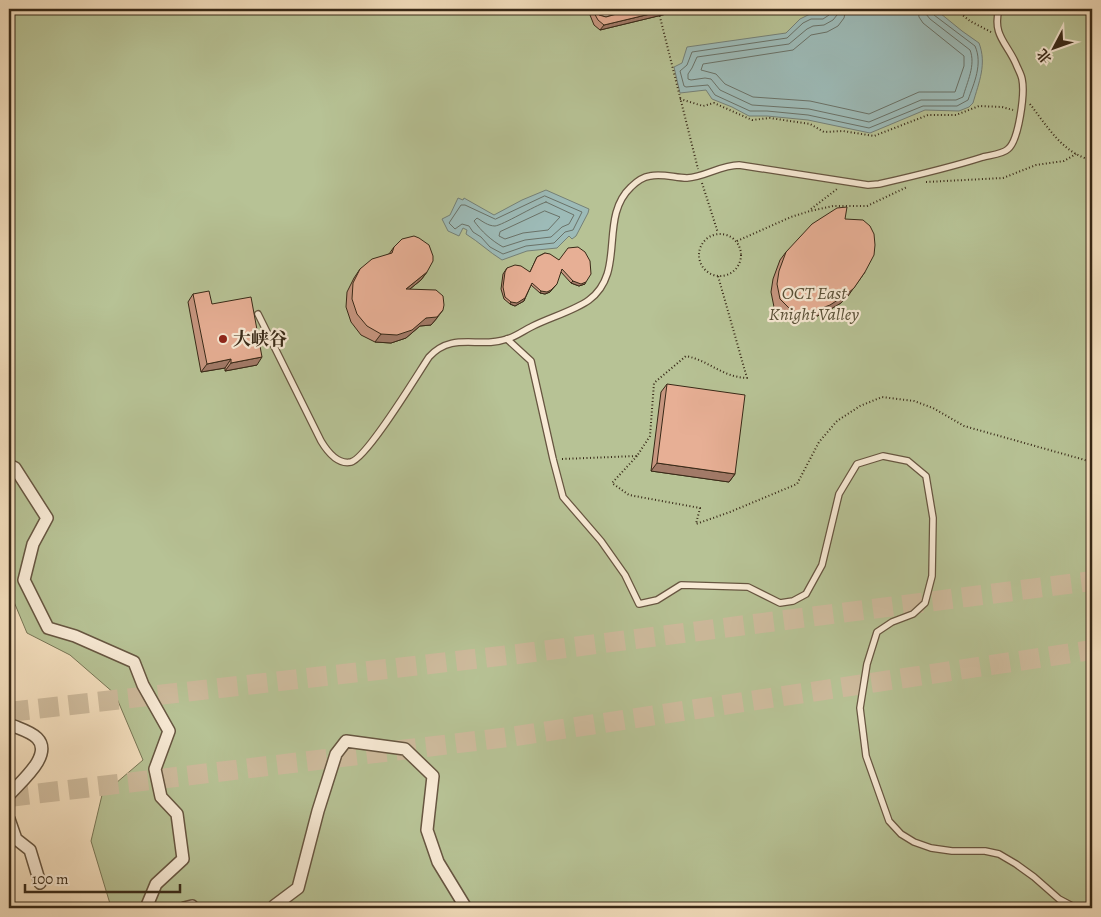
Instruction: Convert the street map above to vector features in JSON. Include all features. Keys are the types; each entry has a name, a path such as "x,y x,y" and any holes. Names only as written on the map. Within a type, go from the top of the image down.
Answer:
{"street":[{"path":"601,14 623,9"},
{"path":"9,464 14,468 47,518 33,544 24,580 48,628 75,636 134,662 143,685 169,731 155,769 161,797 177,814 183,859 156,884 147,908"},
{"path":"9,724 35,736 41,743 42,755 34,768 9,795"},
{"path":"274,908 274,906 298,888 318,811 336,754 346,741 405,749 433,776 427,830 438,862 466,908"},
{"path":"9,819 16,839 30,850 40,883"},
{"path":"184,908 192,906 193,908"}],"lane":[{"path":"258,314 321,441 332,456 341,461 353,461 360,457 370,445 429,357 441,346 461,342 507,340 531,326 587,302 595,295 608,276 615,212 629,189 647,176 658,174 688,178 732,165 739,165 847,182 879,184 1006,151 1013,143 1023,98 1022,78 1011,52 1000,38 997,28 996,17 999,9"},
{"path":"507,340 532,361 563,497 601,541 625,575 639,604 657,600 681,585 748,587 780,603 793,601 806,594 822,565 839,494 857,464 883,456 908,461 926,476 933,518 932,576 925,603 913,614 892,622 877,632 867,664 860,708 866,756 889,820 901,834 914,842 930,848 952,851 985,851 999,854 1016,864 1059,899 1076,908 1090,908"}],"path":[{"path":"658,9 700,176 718,233"},
{"path":"955,9 970,21 1000,38"},
{"path":"1023,98 1030,104 1056,138 1076,154 1092,160"},
{"path":"680,99 703,106 714,103 752,120 770,118 810,124 824,132 843,131 874,136 928,115 956,115 979,106 1002,107 1021,112"},
{"path":"922,182 1003,178 1036,166 1064,161 1076,154"},
{"path":"810,211 823,198 847,182"},
{"path":"737,242 791,217 833,206 866,206 914,185"},
{"path":"718,233 731,237 737,242 741,255 737,268 732,272 718,276 706,270 699,258 699,252 705,239 718,233"},
{"path":"718,276 746,378 732,377 698,359 686,356 654,384 650,436 637,456 612,483 629,495 700,508 696,524 730,512 797,484 819,442 837,421 860,406 882,397 914,401 933,408 964,426 1092,462"},
{"path":"553,459 637,456"}],"green space":[{"name":"OCT East Knight Valley","path":"9,9 1092,9 1092,908 109,908 111,907 91,841 102,795 143,760 115,694 70,655 27,633 9,590 9,528 11,512 9,506"}],"water":[{"path":"830,9 935,9 979,43 982,66 973,103 959,111 925,110 870,133 808,120 749,116 712,99 706,90 680,93 674,67 682,63 687,47 786,33 800,19 810,14 821,14"},
{"path":"546,190 589,209 576,236 572,239 569,236 557,248 527,251 502,260 466,234 467,230 463,228 459,236 448,231 442,219 450,215 458,198 463,200 464,198 494,215"}],"building":[{"path":"593,9 597,9 599,15 606,17 632,9 671,9 604,25 598,20"},
{"path":"847,207 845,219 863,220 870,226 874,234 874,255 854,288 847,294 830,305 814,311 796,312 780,299 777,284 779,271 786,252 812,224 837,208"},
{"path":"414,236 429,245 433,261 427,272 406,289 436,290 443,296 443,310 437,317 426,318 412,330 397,335 381,334 367,326 357,314 352,299 353,283 360,269 372,259 392,253 394,247 402,239"},
{"path":"578,247 585,252 590,261 591,274 586,282 581,284 573,281 562,269 557,284 547,292 541,291 532,283 525,298 517,303 511,302 505,297 503,287 507,268 515,265 521,266 530,272 537,257 545,253 559,260 568,248"},
{"name":"大峡谷","path":"209,291 212,304 251,297 262,357 231,363 231,359 207,364 193,294"},
{"path":"667,384 745,395 735,474 657,463"}],"tunnel":[{"path":"9,712 518,654 1092,581"},
{"path":"9,797 509,737 1092,650"}],"place":[{"name":"大峡谷","path":"223,339"}]}
